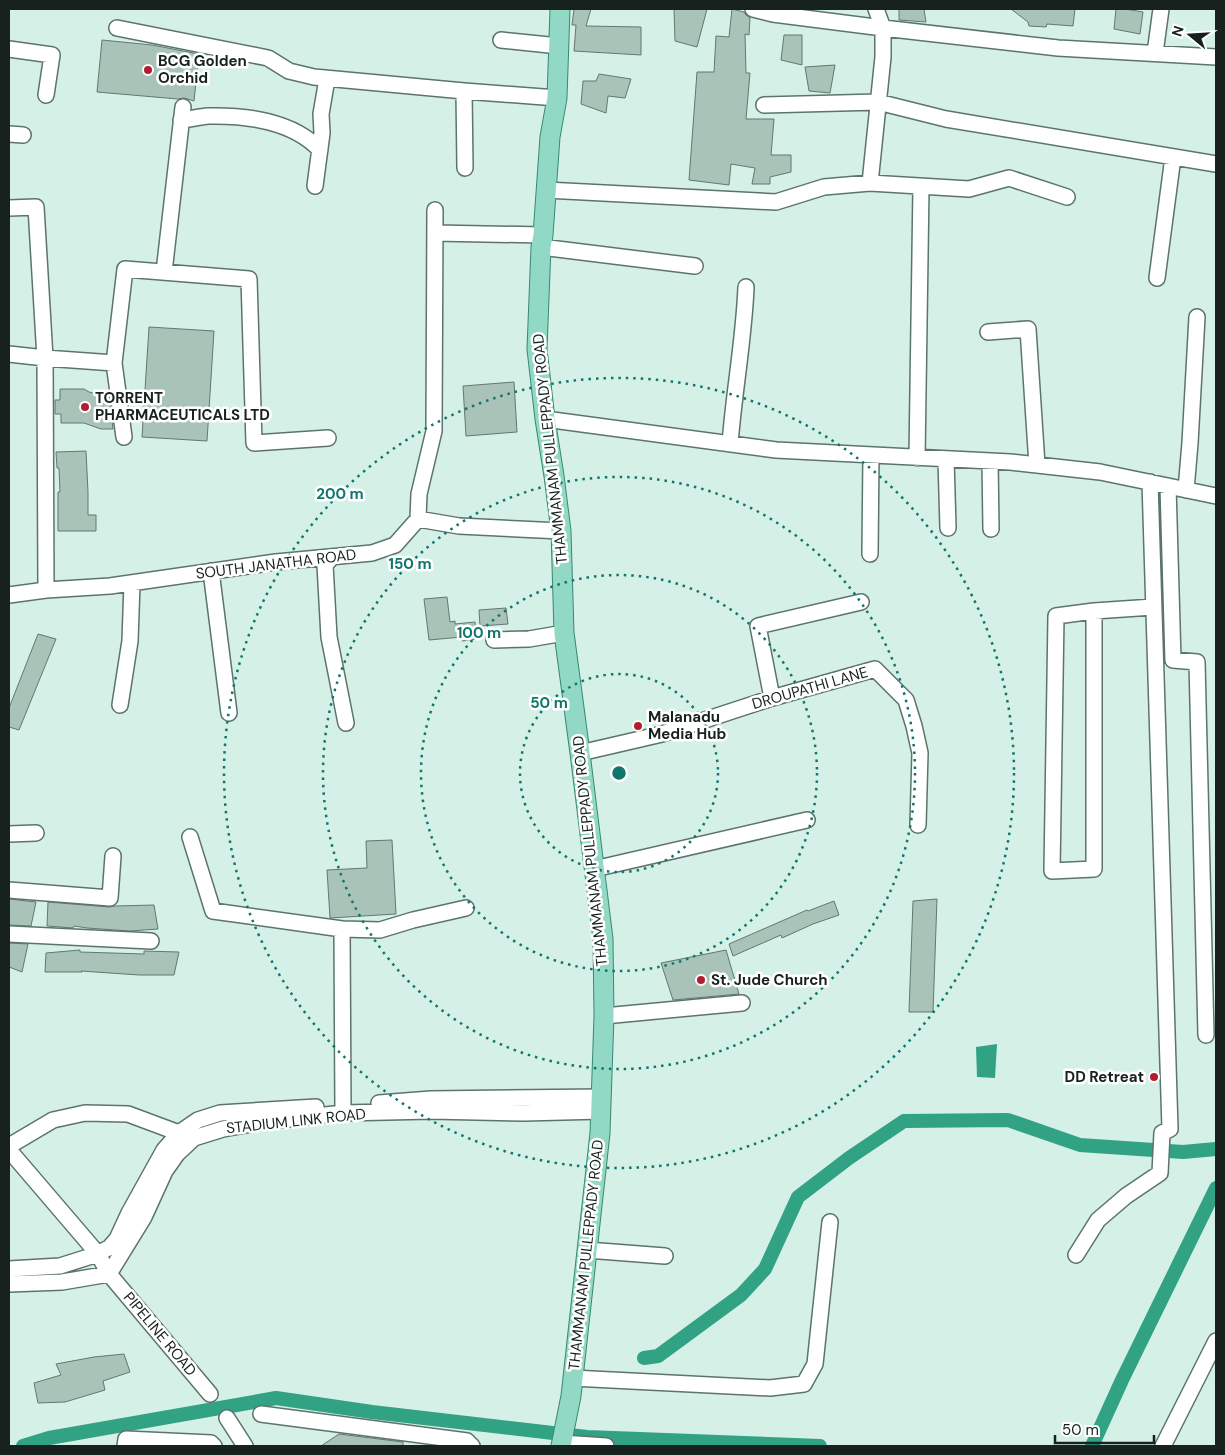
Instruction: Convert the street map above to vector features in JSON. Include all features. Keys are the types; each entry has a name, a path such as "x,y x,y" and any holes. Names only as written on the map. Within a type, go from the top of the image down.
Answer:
{"main road":[{"name":"THAMMANAM PULLEPPADY ROAD","path":"559,1445 554,1438 558,1412 571,1387 587,1250 602,1104 604,1016 602,939 564,633 561,531 537,349 542,241 550,137 557,98 560,9"}],"street":[{"path":"753,9 773,14 1058,48 1216,57"},
{"path":"870,183 883,56 883,28 876,9"},
{"path":"1154,53 1161,9"},
{"path":"118,28 268,58 289,71 326,79 464,92 557,98"},
{"path":"501,40 559,46"},
{"path":"9,49 52,55 46,94"},
{"path":"315,186 322,133 321,114 326,79"},
{"path":"464,92 465,168"},
{"path":"764,105 878,102 946,119 1216,164"},
{"path":"164,272 182,114 262,120 291,130 310,140 320,150"},
{"path":"1157,278 1173,156"},
{"path":"546,190 776,202 824,187 870,183 969,189 1009,178 1067,197"},
{"path":"917,458 921,187"},
{"path":"9,208 36,207 45,358 46,590"},
{"path":"435,210 434,431 419,494 418,519 459,526 561,531"},
{"path":"435,233 542,241 695,266"},
{"path":"124,437 114,363 125,269 249,279 254,443 328,438"},
{"path":"730,444 745,319 746,287"},
{"path":"1186,490 1197,317"},
{"path":"988,332 1028,329 1038,465"},
{"path":"9,354 114,363"},
{"path":"545,419 776,450 990,461 1100,472 1216,496"},
{"path":"870,554 871,455"},
{"path":"946,459 948,528"},
{"path":"990,461 991,529"},
{"path":"1076,1255 1098,1220 1126,1196 1160,1173 1162,1134 1170,1129 1150,482"},
{"path":"1168,486 1173,660 1197,662 1206,1035"},
{"name":"SOUTH JANATHA ROAD","path":"9,594 110,586 276,562 372,553 395,545 418,519"},
{"path":"332,557 326,565 329,637 346,723"},
{"path":"210,571 229,713"},
{"path":"120,705 130,641 132,583"},
{"path":"772,698 758,626 861,602"},
{"path":"1094,611 1094,869 1052,871 1056,616 1094,611 1153,607"},
{"path":"494,640 529,639 564,633"},
{"name":"DROUPATHI LANE","path":"580,753 662,734 772,698 875,669 906,700 914,726 920,753 918,825"},
{"path":"594,869 807,820"},
{"path":"9,834 36,833"},
{"path":"190,837 213,911 342,929 380,930 412,920 466,908"},
{"path":"9,890 110,898 113,856"},
{"path":"342,929 343,1109"},
{"path":"9,934 151,941"},
{"path":"604,1016 742,1003"},
{"name":"STADIUM LINK ROAD","path":"109,1274 144,1217 165,1171 177,1154 194,1138 223,1129 263,1122 343,1109 431,1099 602,1104"},
{"name":"STADIUM LINK ROAD","path":"9,1269 60,1266 98,1254 110,1247 118,1240 129,1213 164,1150 179,1133 198,1120 220,1113 343,1109"},
{"path":"98,1254 9,1146 53,1120 85,1114 128,1114 179,1133"},
{"path":"571,1387 770,1388 804,1384 814,1364 830,1222"},
{"path":"587,1250 665,1256"},
{"name":"PIPELINE ROAD","path":"98,1254 109,1274 210,1394"},
{"path":"9,1284 62,1282 109,1274"},
{"path":"1163,1446 1216,1340"},
{"path":"262,1414 467,1441 472,1446"},
{"path":"227,1418 244,1446"},
{"path":"120,1443 126,1439 211,1443 214,1446"},
{"path":"559,1445 606,1446"}],"shaded area":[{"path":"997,1044 995,1078 977,1077 976,1047"}],"building":[{"path":"574,9 591,9 586,26 641,27 641,55 574,51 576,25 572,25"},
{"path":"674,9 707,9 697,47 675,41"},
{"path":"732,9 744,12 750,18 749,35 745,34 746,73 750,73 746,119 774,119 771,155 791,155 791,172 770,177 770,184 752,184 755,168 731,164 729,185 689,180 697,72 714,72 716,36 729,37"},
{"path":"899,9 924,9 926,22 899,20"},
{"path":"1011,9 1075,9 1073,26 1047,24 1046,27 1029,26 1028,22"},
{"path":"1116,9 1143,12 1140,34 1114,29"},
{"path":"784,35 802,35 802,65 781,60"},
{"name":"BCG Golden Orchid","path":"102,40 152,45 199,54 194,101 184,98 97,92"},
{"path":"835,65 830,93 809,91 805,67"},
{"path":"599,74 631,79 625,98 608,96 606,113 581,104 583,81 596,81"},
{"path":"149,327 214,331 207,441 142,437"},
{"path":"514,382 517,432 466,436 463,386"},
{"name":"TORRENT PHARMACEUTICALS LTD","path":"60,389 84,389 109,397 113,429 101,429 84,423 61,423 61,414 55,414 55,400 60,400"},
{"path":"86,451 88,515 96,515 96,531 58,531 58,492 60,492 56,452"},
{"path":"447,597 450,622 455,621 455,624 475,622 477,639 462,641 462,637 429,640 424,599"},
{"path":"506,608 508,624 480,626 479,610"},
{"path":"38,634 56,639 19,730 9,727 9,708"},
{"path":"392,840 396,914 330,918 327,870 367,868 366,841"},
{"path":"9,899 36,902 31,926 9,925"},
{"path":"937,899 933,1012 909,1012 913,901"},
{"path":"834,901 839,915 782,938 781,935 733,956 729,944 807,910"},
{"path":"48,902 109,907 154,905 158,929 130,931 74,926 73,928 47,926"},
{"path":"9,943 28,944 22,972 9,967"},
{"path":"80,950 80,952 144,954 144,951 179,952 174,975 139,975 81,971 45,972 46,953"},
{"name":"St. Jude Church","path":"726,950 739,994 673,1000 661,963"},
{"path":"124,1354 130,1372 103,1381 105,1390 65,1402 38,1403 34,1383 61,1375 56,1364"},
{"path":"339,1434 403,1442 403,1446 321,1446"}],"waterway":[{"path":"644,1358 658,1356 741,1295 765,1269 798,1197 849,1158 904,1121 1008,1120 1080,1145 1183,1152 1216,1149"},
{"path":"1092,1446 1122,1380 1216,1188"},
{"path":"23,1446 49,1438 276,1398 372,1412 587,1437 820,1446"}],"place":[{"name":"BCG Golden Orchid","path":"148,70"},
{"name":"TORRENT PHARMACEUTICALS LTD","path":"85,407"},
{"name":"Malanadu Media Hub","path":"638,726"},
{"name":"St. Jude Church","path":"701,980"},
{"name":"DD Retreat","path":"1154,1077"}]}
